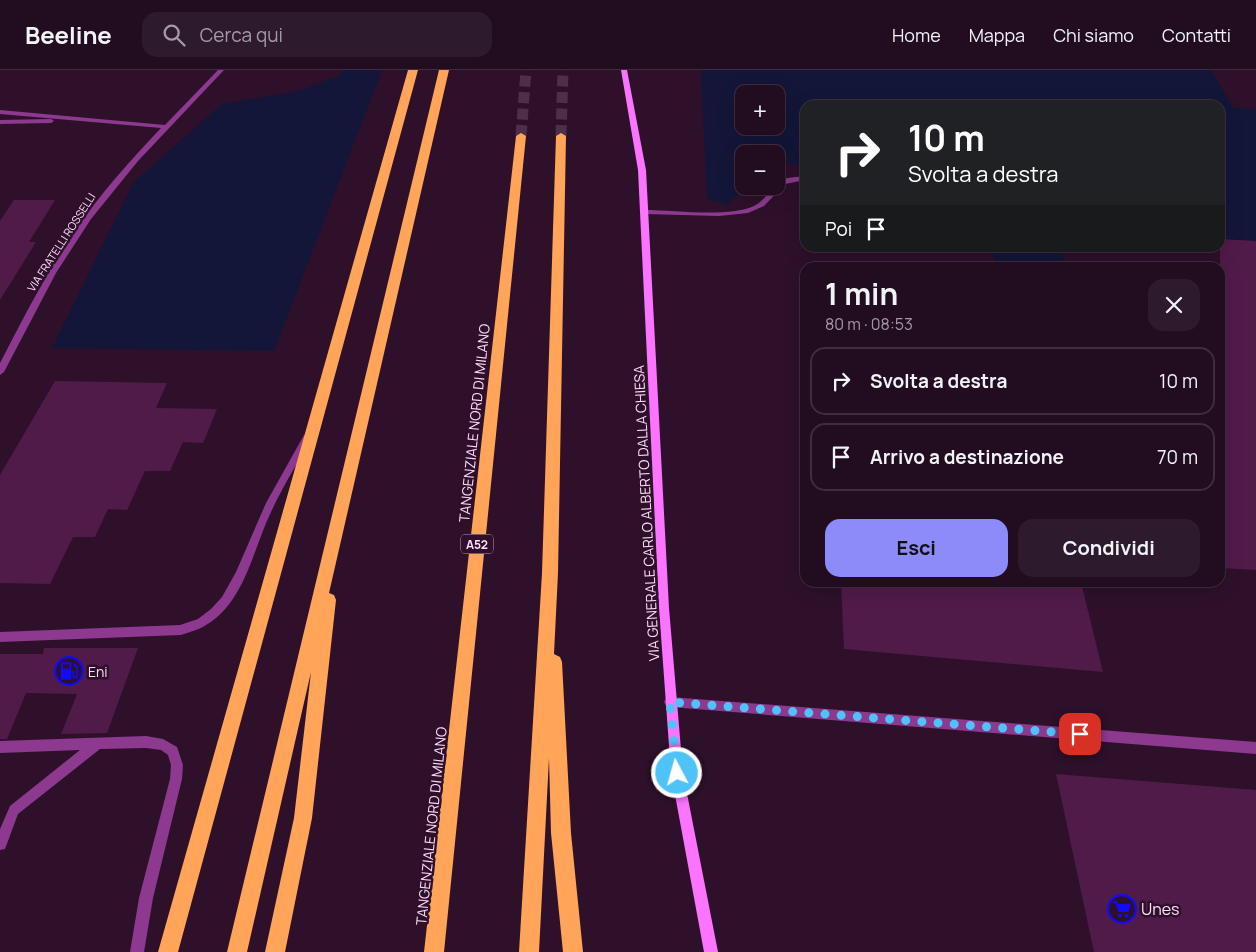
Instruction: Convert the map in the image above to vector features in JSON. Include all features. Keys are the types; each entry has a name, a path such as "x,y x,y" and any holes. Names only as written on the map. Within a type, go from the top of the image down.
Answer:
{"highway":[{"path":"168,952 413,70"},
{"path":"237,952 444,70"},
{"name":"TANGENZIALE NORD DI MILANO","path":"434,952 521,136"},
{"path":"529,952 550,573 561,136"},
{"path":"276,952 303,818 337,529"},
{"path":"550,573 561,833 573,952"}],"street":[{"name":"VIA FRATELLI ROSSELLI","path":"0,372 39,296 87,218 116,182 221,70"},
{"name":"VIA GENERALE CARLO ALBERTO DALLA CHIESA","path":"624,70 642,170 664,608 677,773 711,952"},
{"path":"0,112 167,127"},
{"path":"0,122 82,120"},
{"path":"644,212 738,213 757,207 772,195 783,182 800,179"},
{"path":"0,637 181,630 202,622 217,610 231,593 242,573 265,513 317,420"},
{"path":"670,702 1256,748"},
{"path":"0,748 146,742 163,745 173,751 177,765 176,780 146,898 137,952"},
{"path":"0,844 14,810 97,744"}],"shaded area":[{"path":"343,70 382,70 274,351 52,348 134,182 222,104 298,91 340,75"},
{"path":"701,70 1211,70 1233,108 1256,109 1256,241 1225,239 1225,100 800,100 800,165 785,165 785,145 735,145 735,195 737,195 726,205 707,198"},
{"path":"992,252 1061,252 1065,262 995,262"}],"building":[{"path":"14,200 55,200 29,242 36,242 0,300 0,221"},
{"path":"1225,239 1256,241 1256,570 1225,568 1225,262 1220,262 1220,252 1225,252"},
{"path":"55,381 167,383 156,408 217,409 203,443 183,442 170,471 145,471 127,510 108,509 95,537 73,537 50,584 0,583 0,475"},
{"path":"841,587 1082,587 1103,672 844,649"},
{"path":"44,648 138,648 107,733 61,734 77,694 26,693 7,739 0,739 0,654 43,654"},
{"path":"1056,774 1256,790 1256,952 1094,952"}],"tunnel":[{"path":"521,136 526,70"},
{"path":"561,136 563,70"}],"place":[{"name":"Eni","path":"69,671"},
{"name":"Unes","path":"1122,909"}],"route":[{"path":"677,773 670,702 1080,734"}]}
